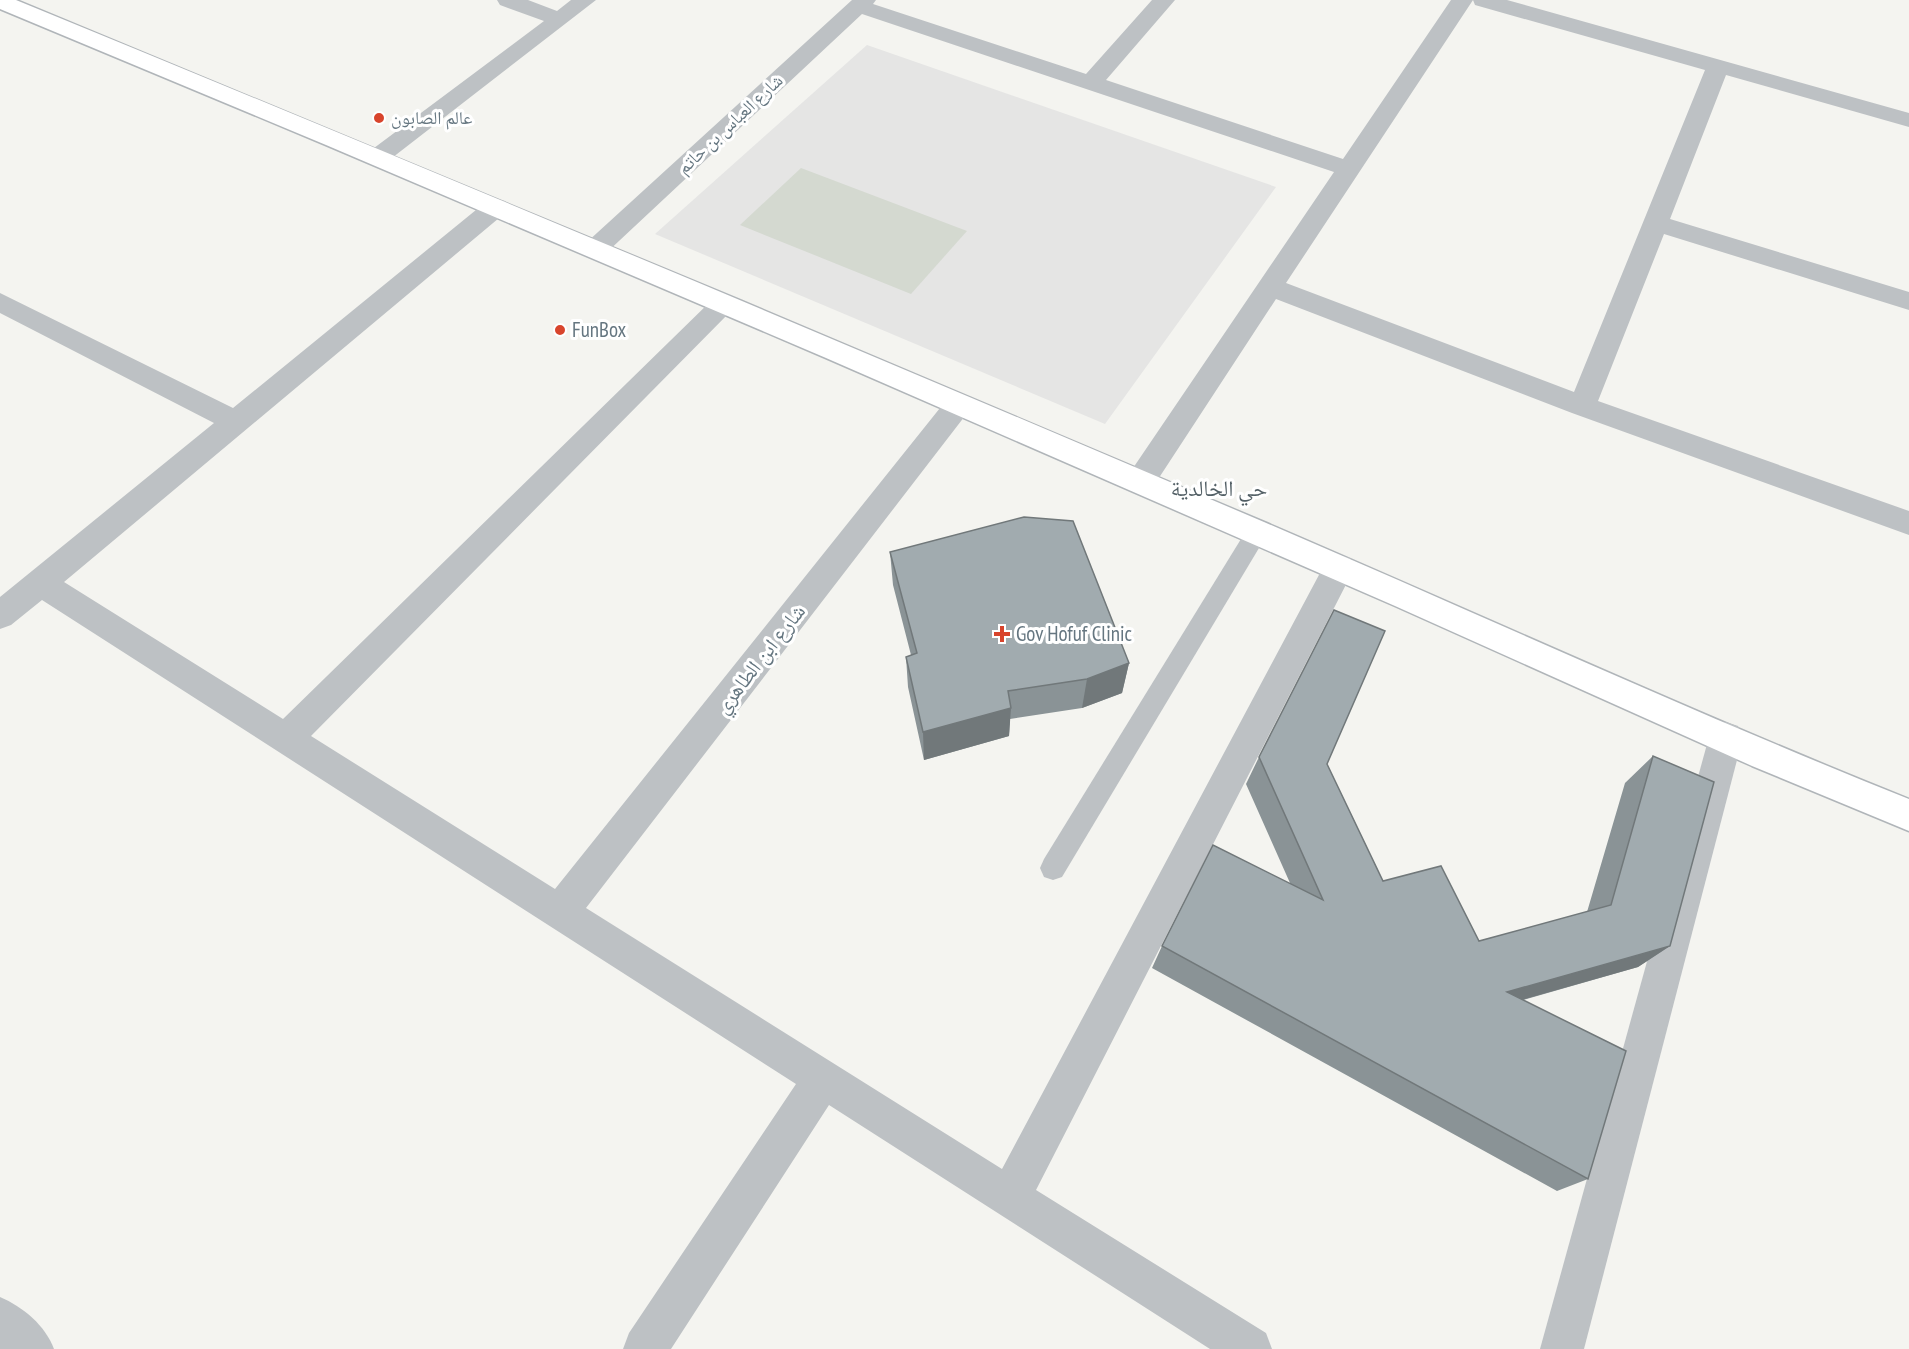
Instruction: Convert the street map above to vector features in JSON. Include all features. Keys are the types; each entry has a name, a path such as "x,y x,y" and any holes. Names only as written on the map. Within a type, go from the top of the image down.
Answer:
{"street":[{"path":"508,0 560,19"},
{"path":"379,156 585,0"},
{"path":"1091,83 1164,0"},
{"path":"1140,482 1462,0"},
{"path":"1483,0 1909,120"},
{"path":"0,1 379,156 1339,567 1909,815"},
{"path":"861,3 1091,83 1350,169"},
{"name":"شارع العباس بن حاتم","path":"595,249 861,3"},
{"path":"1582,405 1718,66"},
{"path":"0,616 496,207"},
{"path":"1656,223 1909,301"},
{"path":"1270,287 1582,405 1909,524"},
{"path":"0,302 237,422"},
{"path":"286,738 723,304"},
{"name":"شارع ابن الطاهري","path":"560,912 958,405"},
{"path":"1010,1197 1339,567"},
{"path":"39,582 1250,1349"},
{"path":"1562,1349 1726,737"},
{"path":"645,1349 823,1079"},
{"path":"0,1319 32,1349"}],"lane":[{"path":"1053,868 1257,532"}],"shaded area":[{"path":"867,45 1276,187 1105,424 655,234"},
{"path":"801,168 967,231 911,294 740,225"}],"building":[{"name":"Gov Hofuf Clinic","path":"1024,517 1073,521 1129,663 1087,679 1008,691 1011,708 923,732 906,657 917,653 890,552"},
{"path":"1334,610 1385,631 1327,764 1383,881 1441,866 1479,941 1611,905 1653,756 1714,782 1670,946 1507,992 1626,1051 1588,1179 1162,946 1213,845 1323,900 1259,757"}],"place":[{"name":"عالم الصابون","path":"379,118"},
{"name":"FunBox","path":"560,330"},
{"name":"Gov Hofuf Clinic","path":"1002,634"}],"district":[{"name":"حي الخالدية","path":"1219,488"}]}
